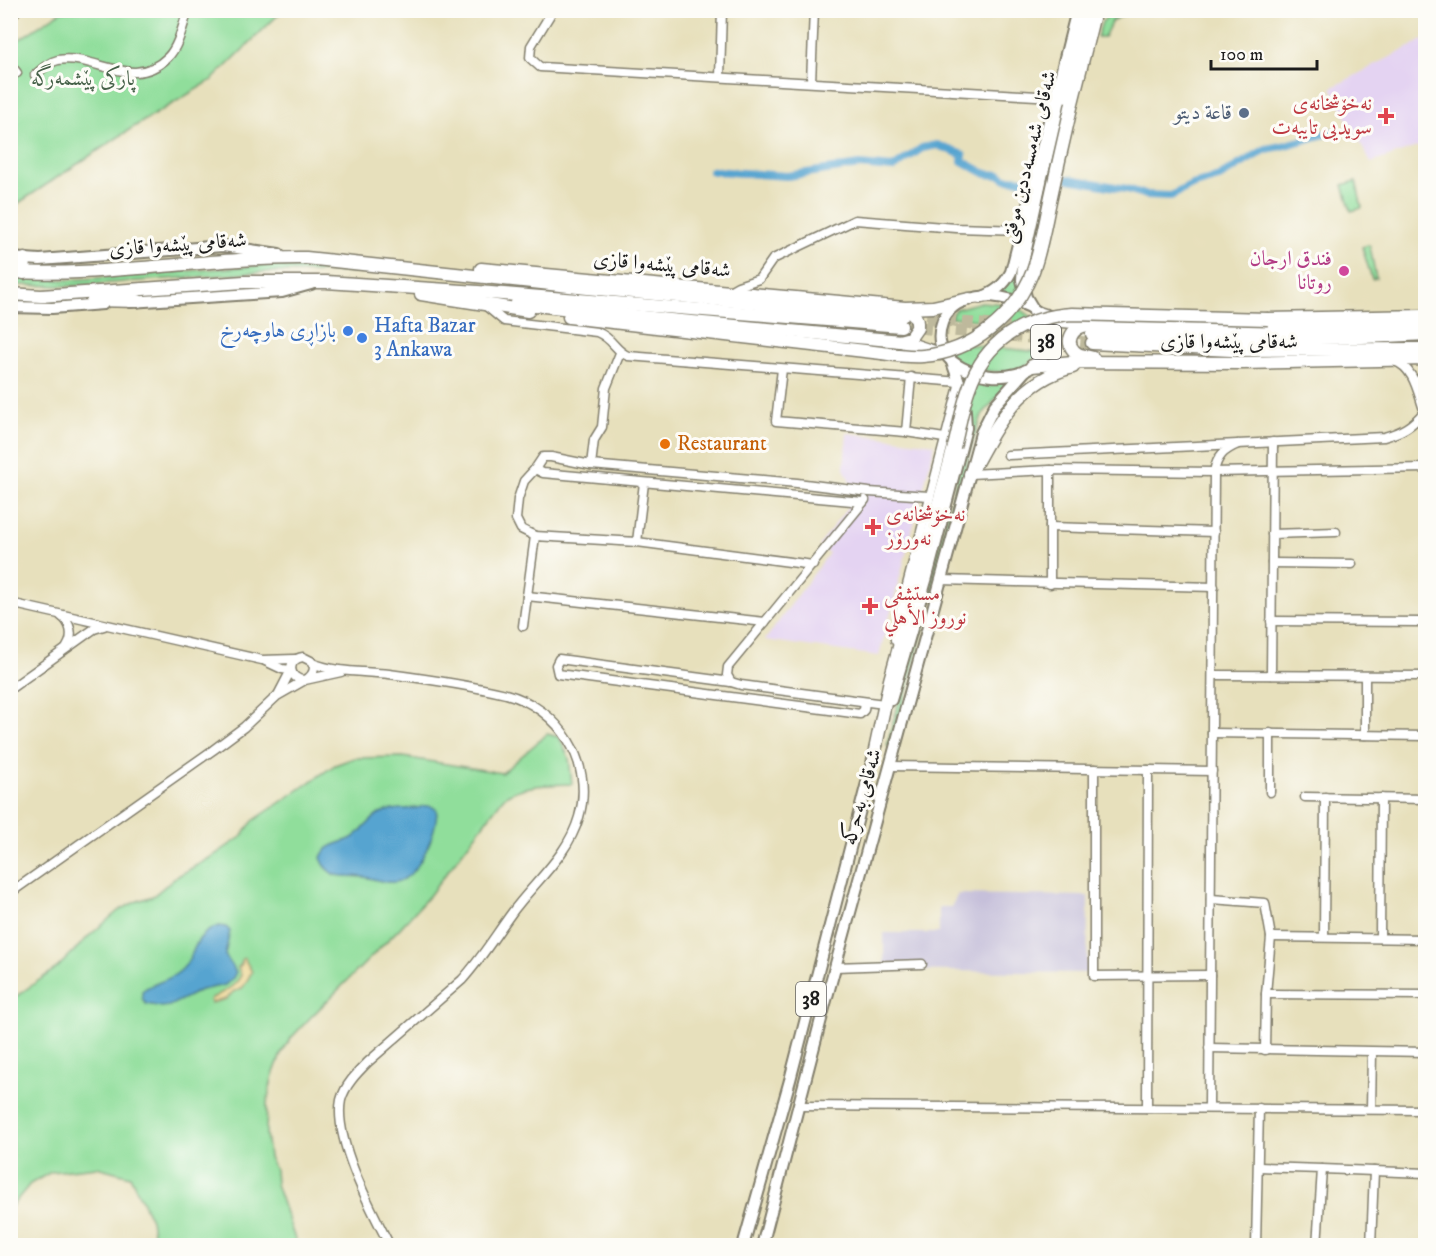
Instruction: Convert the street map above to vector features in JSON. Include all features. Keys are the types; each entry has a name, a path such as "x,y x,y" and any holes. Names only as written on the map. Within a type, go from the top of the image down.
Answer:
{"highway":[{"path":"408,292 486,306 882,353 923,356 955,349 986,331 1003,317 1017,301 1029,279 1038,253 1094,12"},
{"name":"شەقامی پێشەوا قازی","path":"10,272 65,273 265,258 306,258 902,321 328,282 244,282 154,295 10,294"},
{"path":"24,273 25,259"},
{"name":"شەقامی پێشەوا قازی","path":"350,262 463,267 731,290 892,307 927,308 975,298"},
{"name":"شەقامی پێشەوا قازی","path":"328,282 682,321 895,341 914,344 950,360"},
{"path":"41,296 138,301"},
{"path":"892,307 909,311 915,316 917,323 912,336 906,340 895,341"},
{"name":"شەقامی پێشەوا قازی","path":"1035,312 1093,334 1231,350 1425,349"},
{"path":"875,750 899,645 969,388 980,365 1000,341 1030,322 1050,316 1083,314 1268,320 1425,316"},
{"name":"شەقامی پێشەوا قازی","path":"1093,334 1328,329 1425,324"},
{"path":"1093,334 1078,327 1070,339 1073,349 1081,355 1115,361"},
{"name":"شەقامی پێشەوا قازی","path":"1093,334 1329,339 1425,334"},
{"name":"شەقامی پێشەوا قازی","path":"1029,369 1072,362 1242,363 1425,359"},
{"path":"970,474 1001,418 1014,401 1030,387 1050,375 1076,366 1134,362"}],"main road":[{"name":"شەقامی شەمسەددین موفتی","path":"975,298 991,295 1007,280 1011,272 1077,10"},
{"name":"شەقامی شەمسەددین موفتی","path":"1035,312 1026,297 1022,280 1023,263 1042,177 1094,12"},
{"path":"10,258 40,260 223,246 306,258"},
{"path":"10,307 52,308 138,301 154,295"},
{"name":"شەقامی پێشەوا قازی","path":"975,298 991,296 1010,299 1035,312"},
{"name":"38","path":"950,360 940,342 942,321 955,305 975,298"},
{"name":"38","path":"1029,369 1042,356 1047,337 1046,325 1041,316 1035,312"},
{"name":"شەقامی پێشەوا قازی","path":"950,360 976,373 992,376 1009,376 1029,369"},
{"name":"شەقامی بەحرکە","path":"743,1245 790,1080 875,750 933,556 966,428 966,411 960,382 950,360"},
{"name":"شەقامی بەحرکە","path":"762,1245 835,967 981,433 995,405 1029,369"}],"street":[{"path":"10,17 17,10"},
{"path":"35,75 58,60 79,61 135,73 149,69 168,57 189,10"},
{"path":"553,10 531,46 530,58 540,67 1054,97"},
{"path":"720,77 722,10"},
{"path":"811,82 814,10"},
{"path":"1037,10 1051,10"},
{"path":"10,64 14,73"},
{"path":"731,290 738,285 759,279 773,260 855,220 956,228 1022,230"},
{"path":"486,306 504,321 597,332 613,342 620,353 628,356 960,382 895,631 895,640 899,645"},
{"path":"591,465 594,440 602,427 606,388 620,353"},
{"path":"1390,360 1401,363 1408,369 1425,414"},
{"path":"1425,368 1420,390 1425,414"},
{"path":"782,369 776,421 906,432 944,438"},
{"path":"906,432 911,377"},
{"path":"1008,455 1384,437 1400,433 1413,426 1425,414"},
{"path":"1271,675 1272,442"},
{"path":"1209,1107 1214,472 1220,454 1238,444"},
{"path":"813,564 638,542 535,536 521,529 516,519 518,499 524,481 536,469 543,457 591,465 929,496"},
{"path":"970,474 1050,470 1214,472 1425,468"},
{"path":"536,469 543,473 863,502"},
{"path":"1050,470 1050,584"},
{"path":"638,542 644,483"},
{"path":"731,682 727,675 728,667 869,492"},
{"path":"1050,527 1214,532"},
{"path":"1272,534 1336,532"},
{"path":"523,626 535,536"},
{"path":"1272,563 1352,564"},
{"path":"941,579 1050,584 1214,587"},
{"path":"527,596 765,622"},
{"path":"10,603 262,660 282,669 291,670 297,679 305,680 344,671"},
{"path":"51,612 64,618 71,630 70,642 63,651"},
{"path":"1271,621 1421,622"},
{"path":"10,689 94,629 117,627"},
{"path":"262,660 306,657 312,663 344,671 402,676 521,699 541,710 559,726 578,760 582,795 579,817 571,837 557,858 512,913 496,938 468,973 368,1062 345,1090 340,1112 349,1153 364,1199 390,1245"},
{"path":"277,696 295,659"},
{"path":"865,702 864,710 860,714 558,674 556,665 559,660 884,704"},
{"path":"10,893 244,727 277,696 305,680 313,672 312,663"},
{"path":"1213,675 1425,676"},
{"path":"1365,677 1365,735"},
{"path":"1212,733 1425,736"},
{"path":"1270,733 1270,792"},
{"path":"891,766 1212,771"},
{"path":"1094,769 1095,976 1210,975"},
{"path":"1148,770 1148,1108"},
{"path":"1305,797 1425,799"},
{"path":"1324,938 1325,797"},
{"path":"1380,938 1381,798"},
{"path":"1211,899 1265,903 1271,937 1266,993 1265,1050"},
{"path":"1271,937 1425,939"},
{"path":"835,967 922,964"},
{"path":"1266,993 1425,995"},
{"path":"1209,1048 1425,1052"},
{"path":"1371,1109 1372,1052"},
{"path":"800,1106 1425,1110"},
{"path":"1256,1245 1259,1108"},
{"path":"1259,1167 1425,1173"},
{"path":"1317,1245 1322,1168"},
{"path":"1371,1245 1374,1171"}],"shaded area":[{"name":"نەخۆشخانەی سویدیی تایبەت","path":"1425,39 1425,144 1371,163 1331,88"},
{"name":"نەخۆشخانەی نەورۆز","path":"847,433 935,444 879,656 765,640 829,553 819,546 847,508 852,486 844,468"},
{"path":"958,894 1088,896 1087,973 884,970 884,933 939,933 939,907 951,907"}],"green space":[{"name":"پارکی پێشمەرگە","path":"62,11 282,11 212,80 132,128 11,208 11,45"},
{"path":"1113,11 1131,11 1112,21 1104,37 1097,37 1102,22"},
{"path":"1356,181 1362,208 1351,211 1343,185"},
{"path":"1368,245 1376,278 1372,279 1362,247"},
{"path":"269,265 340,268 371,272 266,272 69,286 11,285 11,278 69,280"},
{"path":"1017,267 1017,277 1025,299 1000,292"},
{"path":"981,302 1014,307 1028,314 1040,327 949,317 956,309"},
{"path":"943,342 1039,352 1025,366 1006,371 985,371 954,359"},
{"path":"960,375 986,381 1012,380 982,415 974,437 892,747 887,746 969,432 968,403"},
{"path":"547,734 559,737 569,758 572,784 528,787 504,797 429,896 291,1038 281,1054 272,1078 267,1103 266,1133 276,1184 297,1245 155,1245 151,1220 130,1176 97,1167 51,1172 30,1184 11,1207 11,1000 58,967 118,911 153,896 176,877 213,856 241,837 253,821 335,765 354,758 403,757 502,773"}],"sand":[{"path":"244,958 252,972 245,984 226,999 211,1003 210,1000 238,980 241,975 238,967"}],"water":[{"path":"431,806 437,810 434,830 419,863 404,879 387,882 338,875 333,874 325,866 321,858 326,850 352,838 381,813"},
{"path":"219,926 226,927 230,931 225,955 236,972 233,978 225,985 201,990 169,1006 146,1004 142,998 142,991 171,978 180,971 186,965 203,935"}],"waterway":[{"path":"1069,179 1127,189 1146,195 1171,196 1192,185 1219,177 1266,149 1332,132"},
{"path":"712,171 787,176 859,165 893,168 922,148 937,145 963,155 962,161 986,174 1000,175 1006,179 1024,180"}],"tunnel":[{"path":"908,317 1092,334"},
{"path":"901,326 1092,343"}],"place":[{"name":"قاعة ديتو","path":"1244,113"},
{"name":"نەخۆشخانەی سویدیی تایبەت","path":"1386,116"},
{"name":"فندق ارجان روتانا","path":"1344,271"},
{"name":"بازاڕی هاوچەرخ","path":"348,331"},
{"name":"Hafta Bazar 3 Ankawa","path":"362,338"},
{"name":"Restaurant","path":"665,444"},
{"name":"نەخۆشخانەی نەورۆز","path":"873,527"},
{"name":"مستشفى نوروز الأهلي","path":"870,606"}]}
